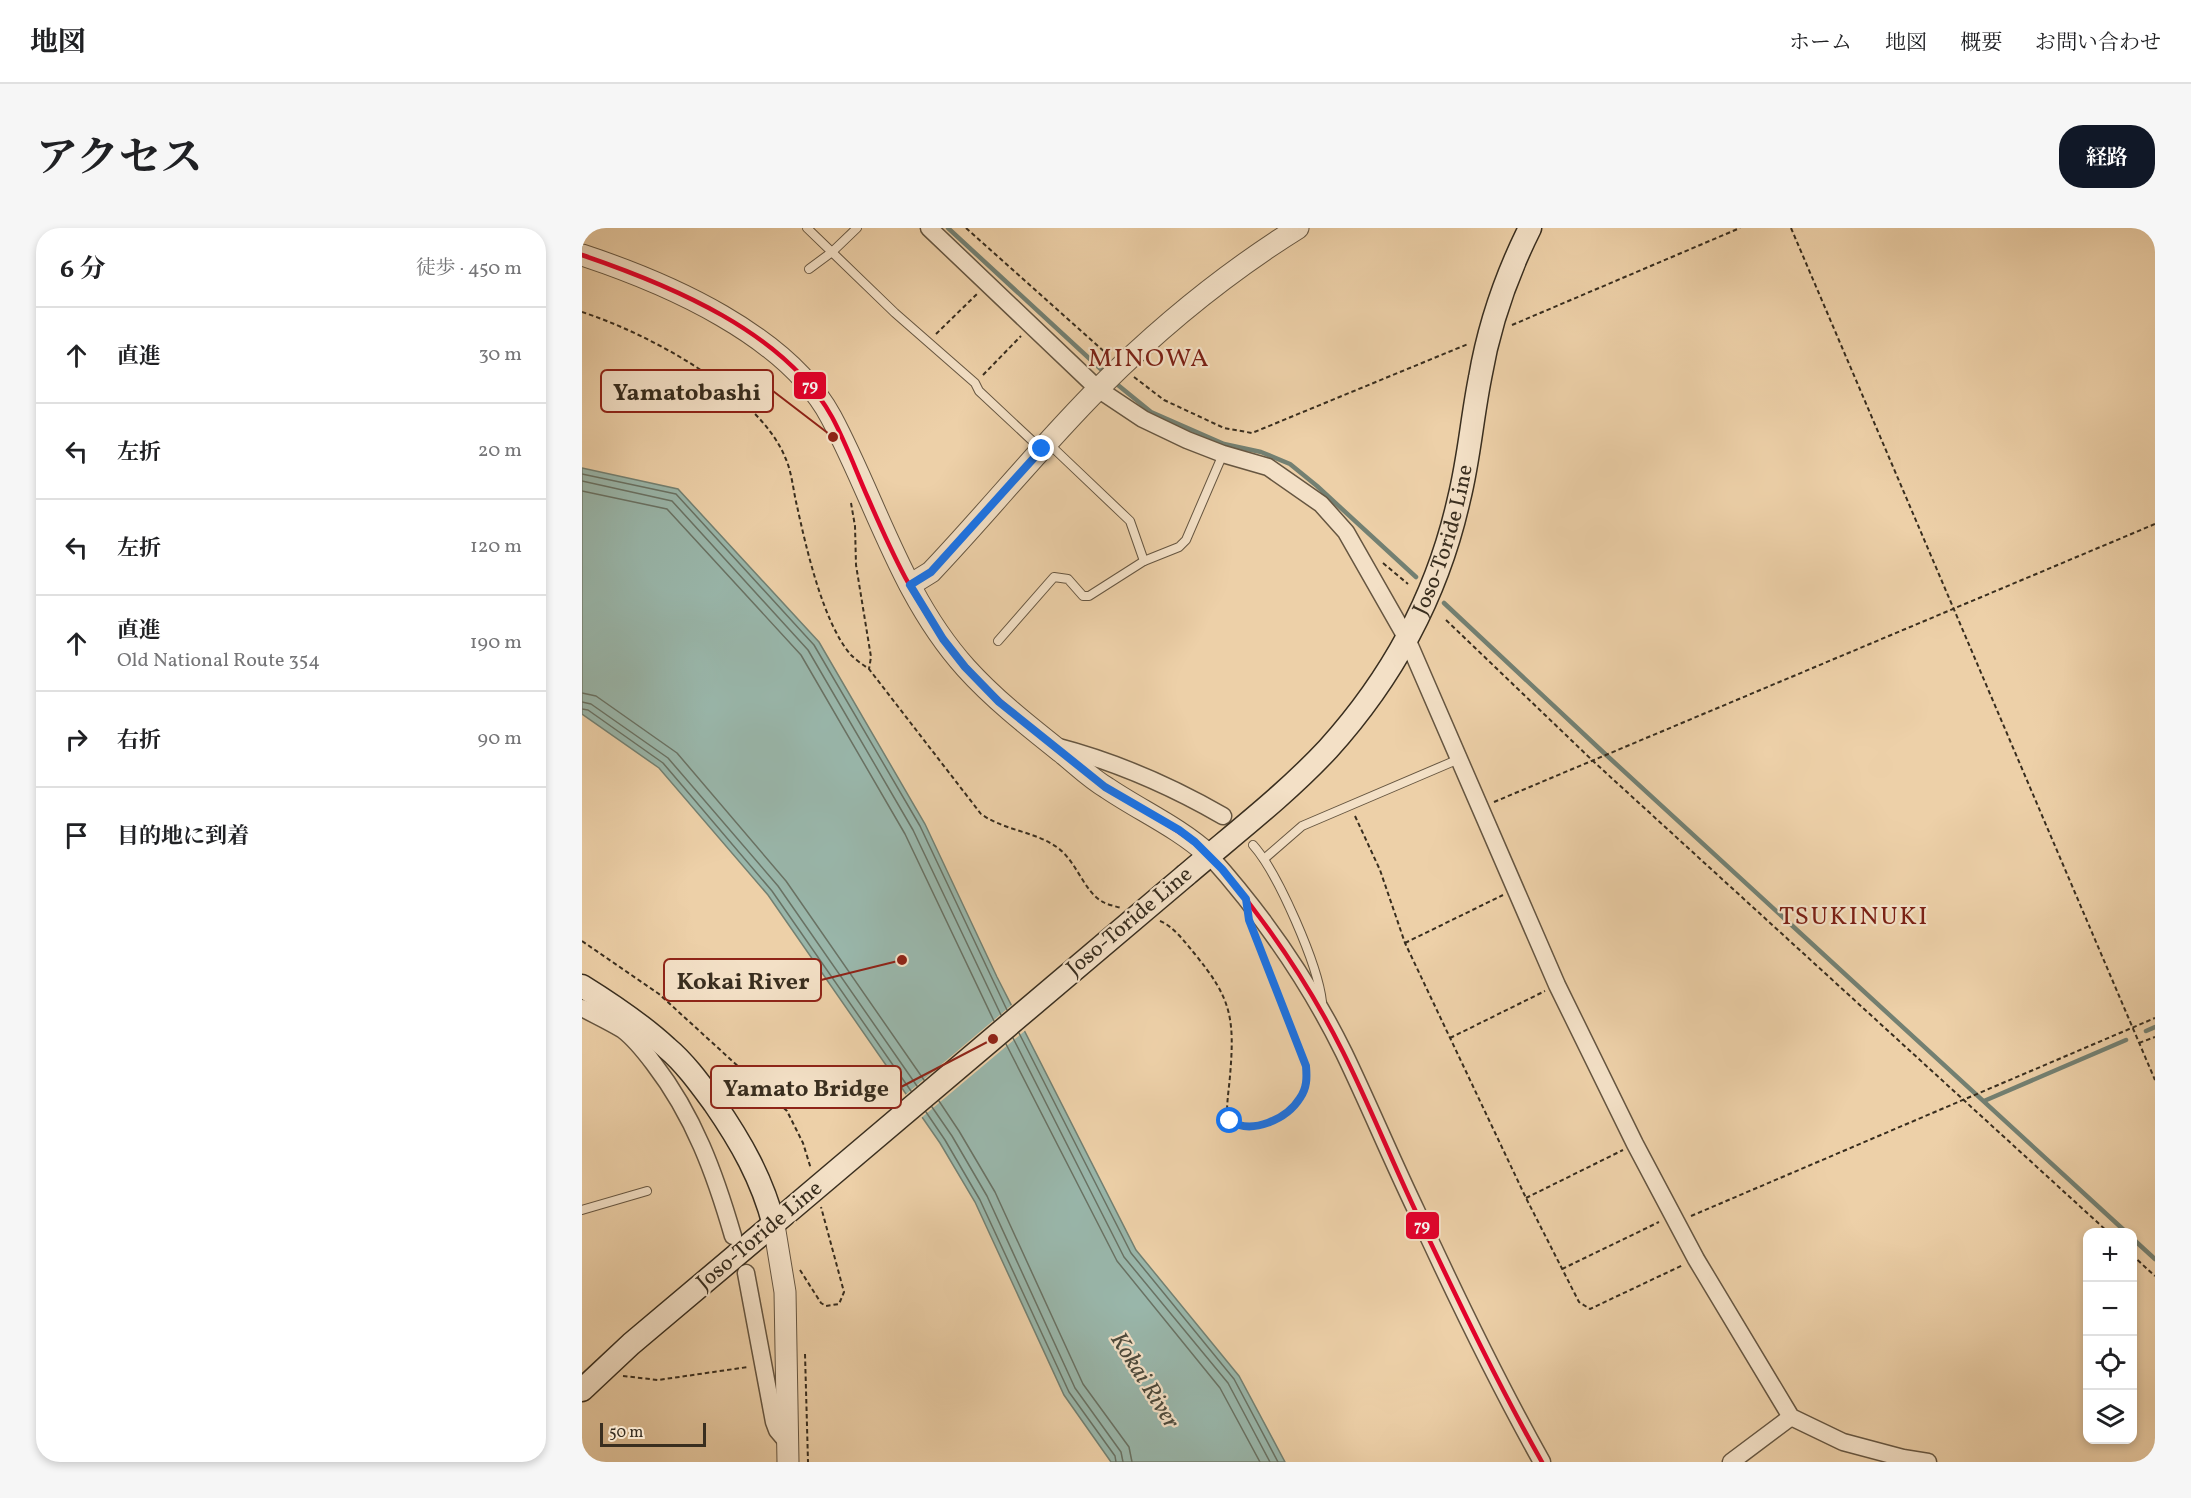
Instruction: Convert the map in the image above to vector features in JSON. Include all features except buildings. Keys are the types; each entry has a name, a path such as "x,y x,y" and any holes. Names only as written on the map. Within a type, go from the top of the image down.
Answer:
{"main road":[{"name":"Joso-Toride Line","path":"582,1390 1274,800 1328,749 1371,696 1407,639 1437,575 1460,497 1480,376 1500,296 1530,228"},
{"path":"582,986 627,1025 668,1049 699,1083 727,1122 781,1218"}],"street":[{"path":"930,228 1032,324 1109,378 1143,419 1223,454 1268,467 1321,504 1346,532 1407,639 1557,985 1635,1144 1696,1259 1791,1417 1843,1442 1904,1460 1928,1462"},
{"path":"910,585 931,572 1109,378 1169,322 1213,286 1298,228"},
{"path":"582,255 668,288 711,310 752,335 787,362 810,385 831,416 910,585 943,639 965,667 999,702 1105,787 1179,830 1209,855 1251,905 1288,958 1323,1014 1343,1052 1507,1400 1542,1462"},
{"path":"1052,745 1085,754 1186,795 1223,816"},
{"path":"582,1008 627,1025 683,1105 712,1167 734,1236"},
{"path":"781,1218 788,1453"},
{"path":"746,1273 774,1422 788,1453"},
{"path":"1736,1460 1791,1417"}],"lane":[{"path":"807,228 975,383 979,391 1130,521 1144,561"},
{"path":"809,269 832,252 857,228"},
{"path":"998,641 1054,577 1068,579 1083,596 1089,596 1144,561 1179,547 1186,540 1223,454"},
{"path":"1264,859 1302,826 1459,759"},
{"path":"1253,845 1264,859 1314,968 1320,988 1323,1014"},
{"path":"582,1210 647,1191"}],"path":[{"path":"966,228 1109,378 1224,428 1252,434 1740,228"},
{"path":"1791,228 2155,1080"},
{"path":"928,342 988,284"},
{"path":"582,312 646,339 683,360 735,394 776,438 787,460 807,552 829,615 851,654 869,669 972,806 993,823 1027,833 1059,849 1078,869 1093,894 1103,903 1126,910"},
{"path":"975,383 1032,324"},
{"path":"1480,808 2155,524"},
{"path":"855,526 856,565 871,657 869,669"},
{"path":"1446,620 1593,761 2103,1228"},
{"path":"1350,805 1380,870 1406,943 1526,1198 1579,1302 1590,1309 1696,1259"},
{"path":"1406,943 1515,889"},
{"path":"1156,920 1166,923 1191,949 1221,988 1228,1005 1232,1026 1227,1113 1230,1121 1245,1128 1282,1116 1300,1099 1307,1082 1306,1066 1257,941"},
{"path":"582,941 659,994 787,1111 803,1143 813,1177"},
{"path":"1450,1038 1557,985"},
{"path":"1562,1269 1674,1219 1965,1100 2155,1018"},
{"path":"2139,1043 2155,1037"},
{"path":"1526,1198 1635,1144"},
{"path":"796,1263 821,1303 831,1306 839,1304 844,1292 819,1199"},
{"path":"2137,1259 2155,1276"},
{"path":"613,1362 622,1376 658,1380 763,1365"}],"water":[{"path":"582,468 678,489 819,642 925,824 997,977 1136,1250 1239,1376 1285,1462 1111,1462 1064,1395 975,1202 940,1143 768,895 659,768 582,714"}],"pier":[{"path":"1014,1003 1027,1029 920,1119 904,1096"}],"waterway":[{"path":"948,228 1105,373"},
{"path":"1113,381 1151,412 1224,444 1261,452 1290,464 1416,577"},
{"path":"1444,603 2122,1228"},
{"path":"2146,1031 2155,1027"},
{"path":"1984,1101 2126,1040"},
{"path":"2137,1243 2155,1259"}],"transit line":[{"name":"79","path":"582,255 652,281 722,315 755,336 785,360 811,387 832,417 905,578 927,616 965,665 1002,703 1088,775 1198,846 1241,893 1289,959 1331,1028 1461,1307 1542,1462"}],"place":[{"name":"Yamatobashi","path":"833,437"},
{"name":"Kokai River","path":"902,960"},
{"name":"Yamato Bridge","path":"993,1039"}],"district":[{"name":"MINOWA","path":"1149,359"},
{"name":"TSUKINUKI","path":"1854,917"}],"route":[{"path":"1042,449 950,553 925,577 910,585 943,639 965,667 999,702 1105,787 1179,830 1195,842 1222,869 1246,899 1249,920 1306,1066 1307,1082 1300,1099 1282,1116 1245,1128 1230,1121"}]}
